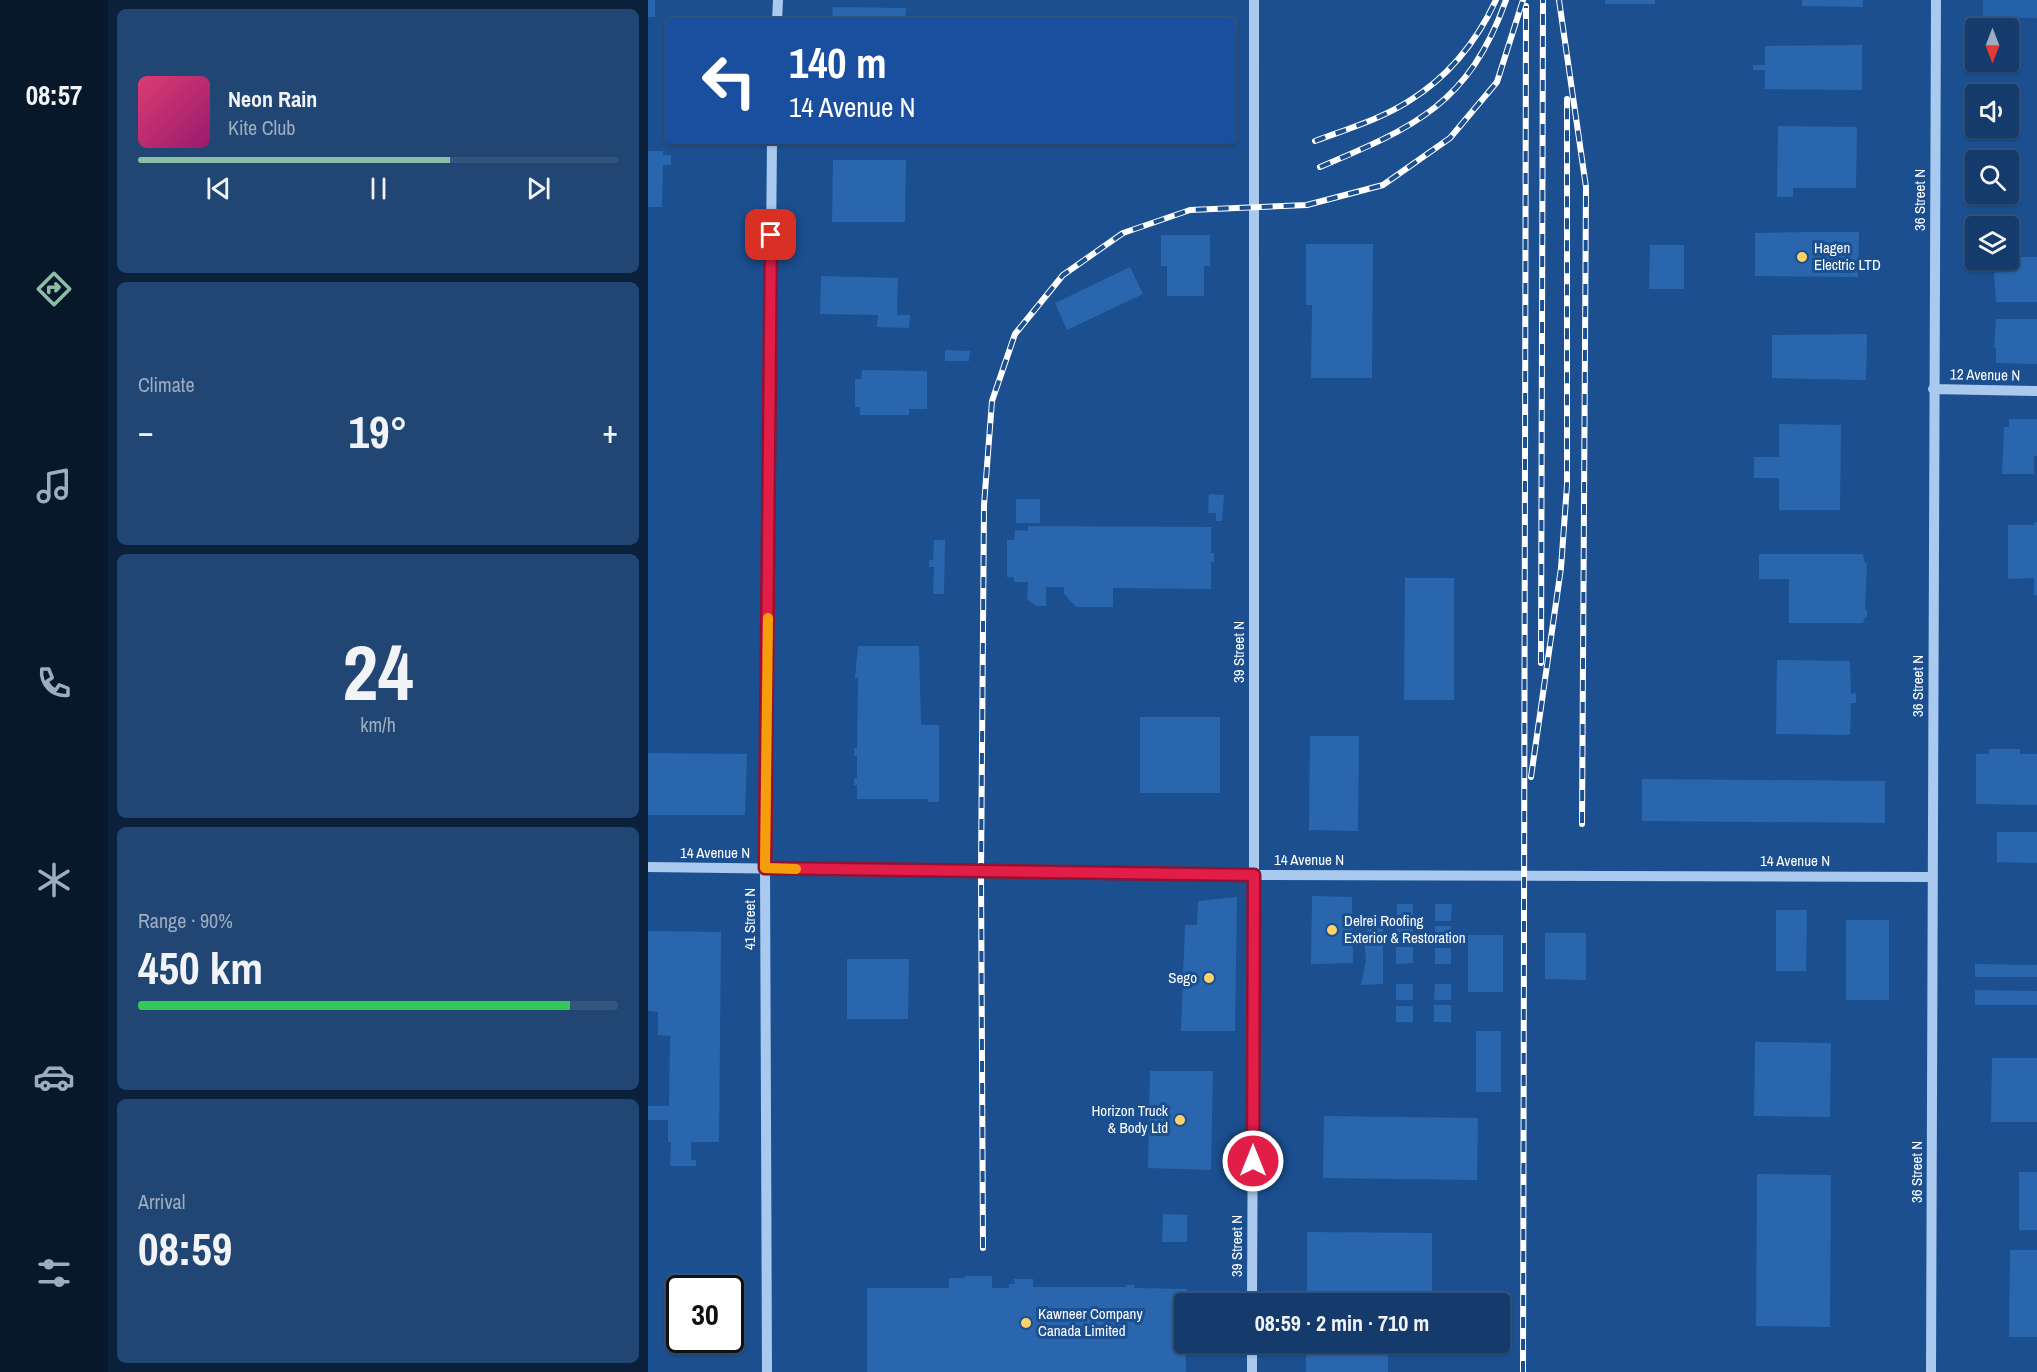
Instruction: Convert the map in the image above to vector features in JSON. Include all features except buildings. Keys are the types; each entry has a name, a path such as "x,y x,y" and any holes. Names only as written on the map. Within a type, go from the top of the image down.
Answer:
{"street":[{"path":"777,17 778,0"},
{"name":"39 Street N","path":"1252,1293 1254,0"},
{"name":"36 Street N","path":"1931,1372 1936,0"},
{"name":"41 Street N","path":"767,1372 765,868 772,144"},
{"name":"12 Avenue N","path":"1933,389 2037,391"},
{"name":"14 Avenue N","path":"648,867 1254,875 1933,877"},
{"path":"1252,1353 1252,1372"}],"shaded area":[{"path":"1983,0 2037,0 2037,18 1983,17"}],"railway":[{"path":"1315,141 1387,113 1409,101 1436,81 1470,44 1496,0"},
{"path":"1320,167 1384,139 1435,107 1456,88 1475,64 1506,0"},
{"path":"983,1248 981,872 984,505 992,401 1015,334 1063,275 1123,233 1190,210 1307,205 1383,185 1450,138 1497,82 1523,0"},
{"path":"1541,663 1543,0"},
{"path":"1559,0 1586,187 1582,824"},
{"path":"1523,1372 1526,6"},
{"path":"1531,777 1561,568 1567,485 1567,99"}],"slow traffic":[{"path":"768,618 765,868 796,869"}],"place":[{"name":"Hagen Electric LTD","path":"1802,257"},
{"name":"Delrei Roofing Exterior & Restoration","path":"1332,930"},
{"name":"Sego","path":"1209,978"},
{"name":"Horizon Truck & Body Ltd","path":"1180,1120"},
{"name":"Kawneer Company Canada Limited","path":"1026,1323"}],"route":[{"path":"771,235 765,868 1254,875 1253,1161"}]}
